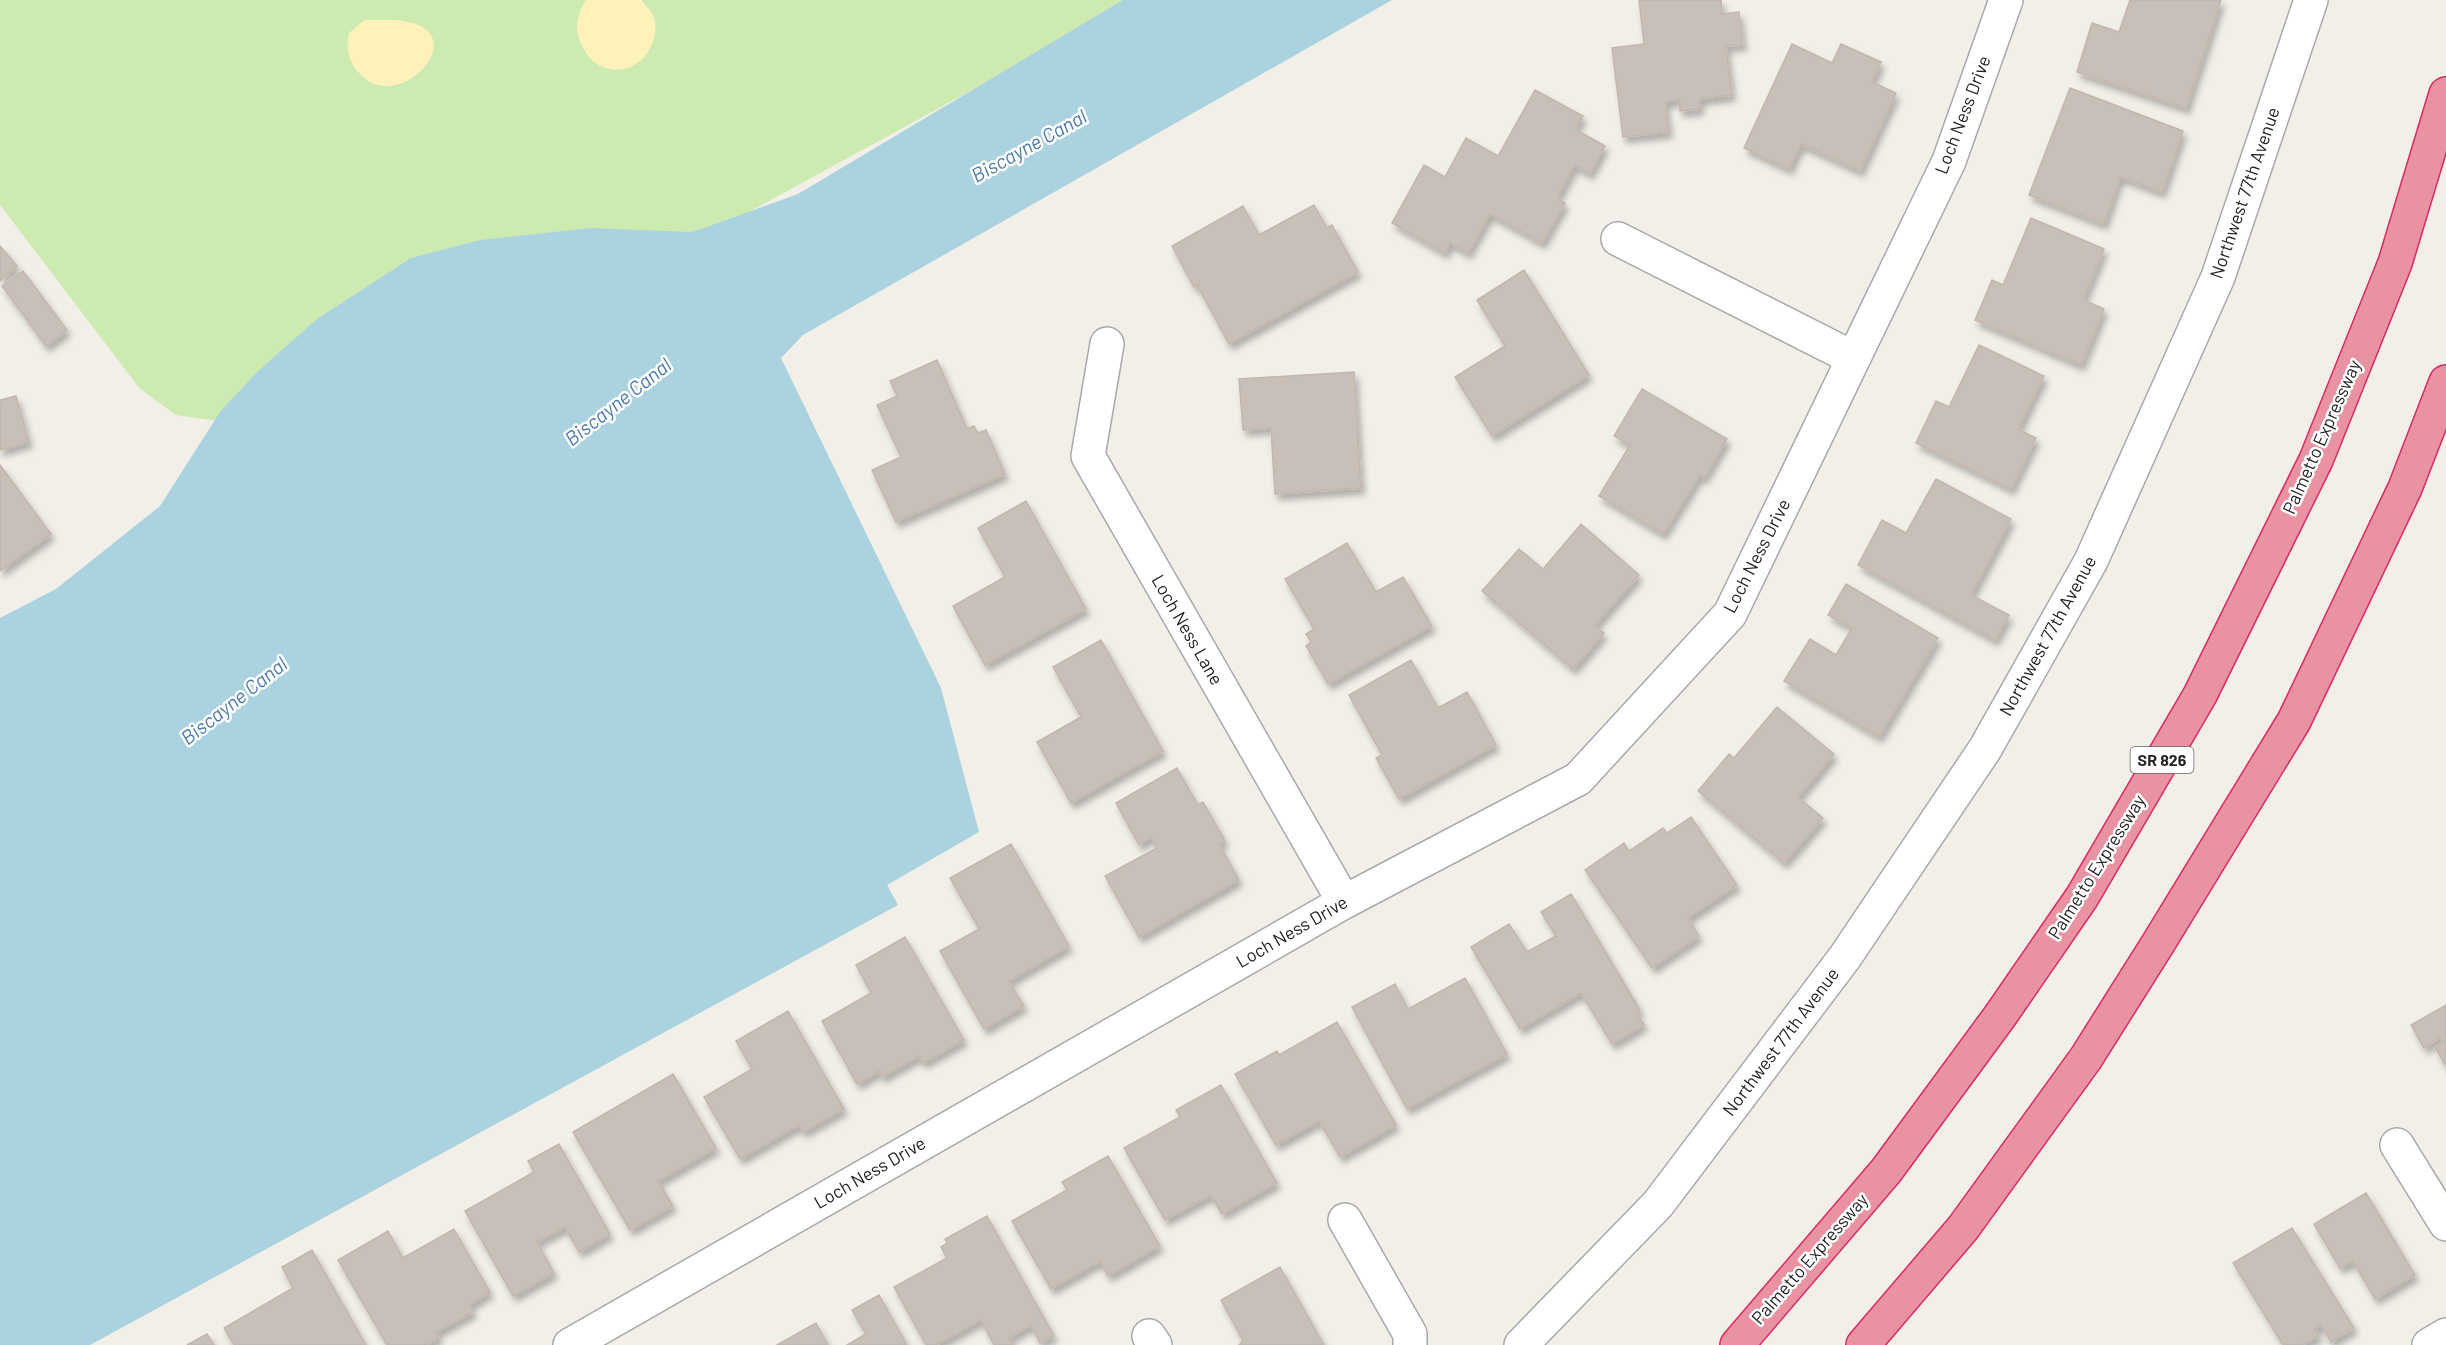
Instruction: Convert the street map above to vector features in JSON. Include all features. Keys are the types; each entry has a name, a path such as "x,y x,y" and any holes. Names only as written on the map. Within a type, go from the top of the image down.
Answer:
{"highway":[{"name":"Palmetto Expressway","path":"1737,1345 1886,1171 2000,1016 2082,897 2200,695 2320,449 2395,262 2446,94"},
{"path":"1863,1345 1963,1228 2086,1058 2294,721 2405,488 2446,382"}],"street":[{"name":"Loch Ness Drive","path":"570,1345 1344,902 1578,779 1730,614 1948,160 2006,0"},
{"name":"Northwest 77th Avenue","path":"1521,1345 1658,1204 1845,957 1985,749 2091,561 2218,277 2311,0"},
{"path":"1617,239 1853,358"},
{"name":"Loch Ness Lane","path":"1107,344 1088,456 1344,902"},
{"path":"2397,1145 2446,1224"},
{"path":"1345,1220 1410,1334 1410,1345"},
{"path":"2429,1345 2446,1335"}],"green space":[{"path":"0,0 1137,0 648,267 257,427 176,415 140,389 0,205"}],"sand":[{"path":"586,0 641,0 653,15 655,26 649,50 641,60 631,67 620,70 608,69 597,64 588,56 581,43 577,26 580,11"},
{"path":"365,20 397,20 416,24 430,33 434,45 430,58 421,70 408,80 392,86 376,84 361,75 351,60 348,50 349,33"}],"water":[{"name":"Biscayne Canal","path":"1123,0 1392,0 803,335 781,358 941,688 979,832 887,885 898,905 90,1345 0,1345 0,618 56,589 160,506 220,412 257,372 317,319 411,258 480,240 591,228 691,232 798,194"}],"building":[{"path":"1639,0 1721,0 1722,14 1739,12 1743,45 1726,46 1732,95 1700,99 1700,109 1680,111 1679,100 1665,102 1669,132 1623,137 1612,48 1644,44"},
{"path":"2130,0 2221,0 2186,108 2077,72 2092,23 2119,32"},
{"path":"1792,44 1832,63 1841,44 1881,62 1872,82 1896,93 1860,171 1801,144 1789,169 1744,148"},
{"path":"2070,88 2183,131 2162,192 2120,177 2104,224 2029,195"},
{"path":"1535,90 1583,116 1575,129 1605,146 1590,174 1575,165 1557,198 1565,203 1542,243 1490,214 1468,253 1450,243 1445,253 1392,223 1424,165 1445,177 1466,138 1498,156"},
{"path":"1314,205 1327,228 1332,225 1358,272 1229,344 1197,285 1194,287 1172,246 1243,206 1259,235"},
{"path":"2031,218 2104,249 2083,300 2104,309 2081,365 1975,320 1992,280 2003,285"},
{"path":"0,246 17,266 0,281"},
{"path":"1524,270 1589,375 1492,436 1455,377 1505,346 1477,300"},
{"path":"23,271 67,330 46,346 2,286"},
{"path":"1979,345 2044,376 2018,429 2036,438 2011,489 1916,443 1936,401 1949,407"},
{"path":"937,360 967,429 974,426 978,433 986,430 1005,474 896,522 872,470 901,457 877,405 897,396 890,381"},
{"path":"1354,372 1361,488 1275,494 1271,428 1243,430 1239,379"},
{"path":"1642,389 1727,439 1704,478 1700,475 1663,534 1599,496 1630,445 1614,436"},
{"path":"16,396 29,442 0,450 0,400"},
{"path":"0,465 51,534 0,571"},
{"path":"1936,479 2011,519 1971,595 2009,615 1995,640 1858,565 1882,520 1906,533"},
{"path":"1026,501 1086,609 985,665 953,606 1005,577 978,528"},
{"path":"1581,524 1639,575 1594,626 1604,633 1573,669 1482,591 1519,549 1543,569"},
{"path":"1347,543 1376,592 1403,577 1432,626 1328,684 1306,646 1311,642 1306,634 1314,629 1285,579"},
{"path":"1846,584 1938,638 1879,737 1784,681 1810,639 1836,655 1852,628 1828,615"},
{"path":"1101,640 1163,751 1071,803 1037,742 1081,717 1053,667"},
{"path":"1411,660 1438,708 1467,692 1496,745 1399,799 1376,758 1382,755 1349,695"},
{"path":"1777,707 1834,754 1798,797 1823,818 1784,863 1698,791 1729,754 1734,758"},
{"path":"1177,768 1198,805 1203,802 1225,841 1219,844 1239,880 1139,937 1105,876 1157,848 1151,837 1139,845 1116,803"},
{"path":"1691,817 1737,885 1688,918 1699,936 1652,968 1585,870 1624,843 1629,851 1663,828 1667,833"},
{"path":"1011,844 1069,946 1009,981 1024,1006 984,1029 940,951 979,929 950,878"},
{"path":"1571,894 1640,1010 1636,1012 1644,1025 1612,1044 1581,993 1520,1029 1471,947 1509,924 1527,952 1556,936 1541,912"},
{"path":"905,937 964,1040 923,1063 919,1056 882,1077 879,1071 857,1084 822,1021 871,993 856,965"},
{"path":"1465,978 1507,1054 1407,1109 1352,1007 1395,984 1408,1009"},
{"path":"2446,1005 2446,1066 2435,1047 2443,1043 2440,1038 2424,1048 2411,1025"},
{"path":"788,1011 844,1109 803,1132 799,1125 740,1159 704,1097 752,1069 736,1041"},
{"path":"1337,1022 1396,1125 1340,1157 1319,1121 1276,1145 1235,1074 1277,1051 1279,1055"},
{"path":"673,1074 716,1148 658,1181 673,1206 630,1230 573,1132"},
{"path":"1221,1085 1277,1183 1222,1214 1211,1195 1165,1220 1124,1148 1180,1117 1176,1110"},
{"path":"559,1144 610,1234 579,1252 565,1227 537,1242 554,1273 513,1296 465,1211 534,1172 528,1161"},
{"path":"1108,1156 1160,1246 1108,1276 1100,1261 1051,1289 1012,1221 1067,1190 1062,1182"},
{"path":"2366,1193 2415,1275 2375,1299 2353,1261 2340,1268 2314,1224"},
{"path":"987,1216 1054,1336 1040,1343 1031,1325 1009,1338 1013,1345 994,1345 981,1320 936,1345 926,1345 894,1287 947,1258 941,1247 947,1243 945,1239"},
{"path":"2292,1228 2354,1328 2331,1342 2321,1325 2314,1329 2319,1336 2303,1345 2283,1345 2233,1263"},
{"path":"454,1229 490,1292 469,1305 473,1312 435,1333 439,1338 427,1345 387,1345 338,1260 388,1231 403,1258"},
{"path":"312,1250 366,1345 234,1345 224,1328 293,1288 282,1267"},
{"path":"1280,1267 1324,1345 1239,1345 1243,1341 1221,1300"},
{"path":"879,1295 907,1345 847,1345 866,1334 852,1310"},
{"path":"816,1323 828,1345 777,1345"},
{"path":"207,1334 214,1345 187,1345"}]}
